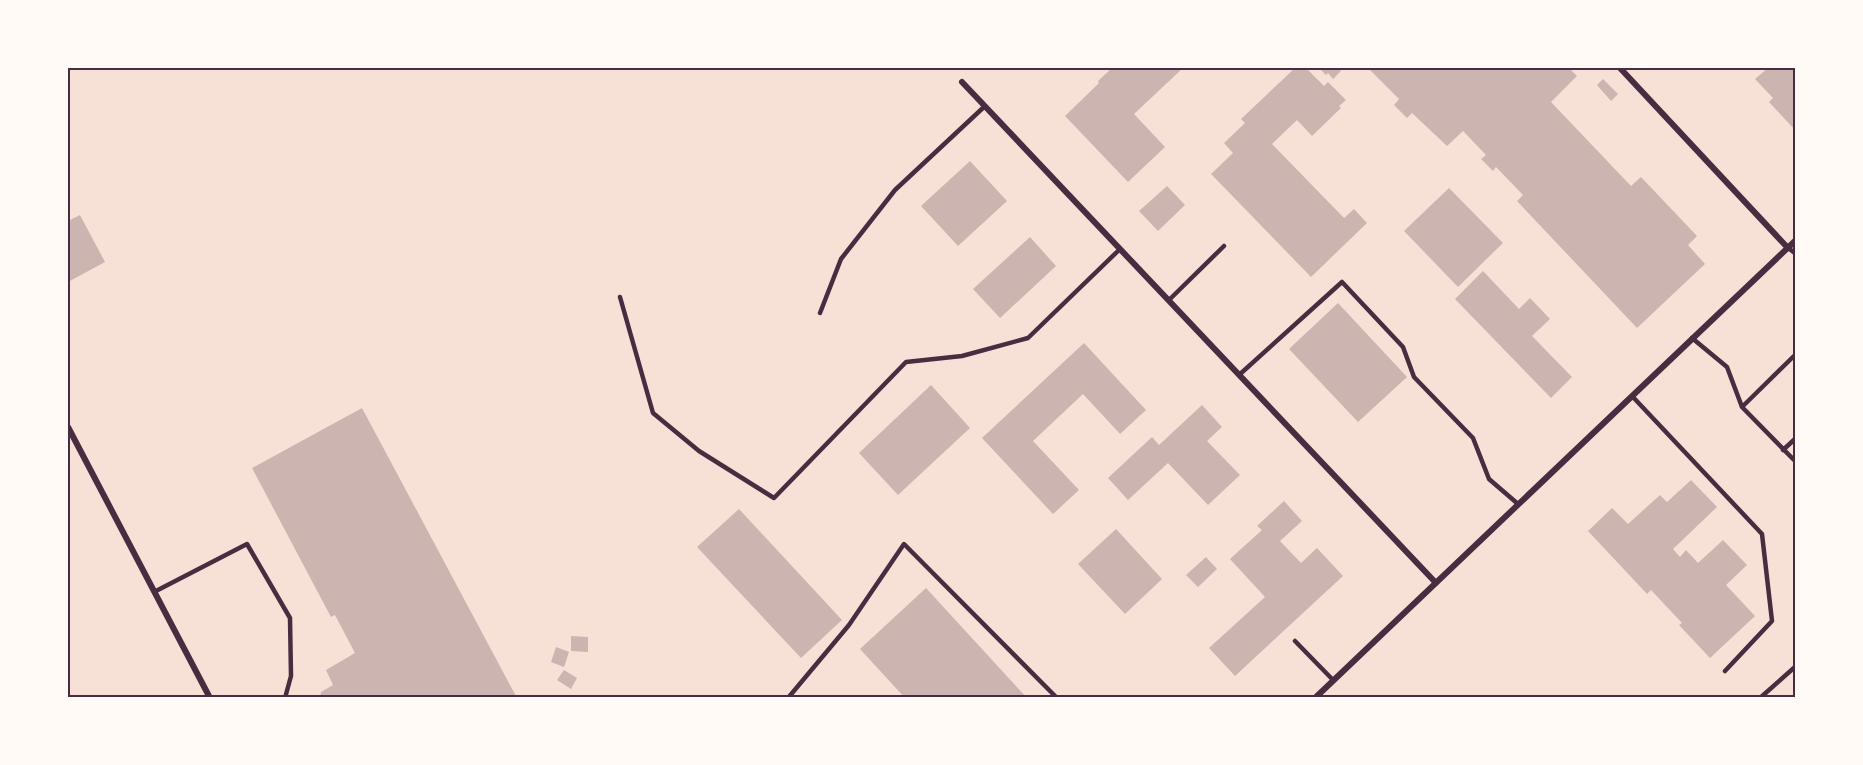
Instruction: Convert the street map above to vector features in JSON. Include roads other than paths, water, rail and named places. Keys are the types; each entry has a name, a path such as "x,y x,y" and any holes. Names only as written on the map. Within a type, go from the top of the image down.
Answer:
{"street":[{"path":"1620,68 1787,247"},
{"path":"962,82 1436,583"},
{"path":"1315,698 1796,240"},
{"path":"68,427 210,698"}],"lane":[{"path":"819,313 841,259 895,190 985,106"},
{"path":"1169,300 1224,246"},
{"path":"1787,247 1796,254"},
{"path":"620,297 653,413 699,451 774,498 906,362 962,356 1028,338 1120,249"},
{"path":"1239,375 1342,282 1403,347 1414,377 1473,438 1490,479 1518,504"},
{"path":"1692,338 1727,367 1742,407 1796,462"},
{"path":"1742,407 1796,354"},
{"path":"1632,396 1762,534 1772,621 1725,671"},
{"path":"1783,450 1796,438"},
{"path":"154,592 247,544 290,618 291,676 285,698"},
{"path":"788,698 849,625 904,544 1057,698"},
{"path":"1295,641 1333,680"},
{"path":"1760,698 1796,666"}]}
